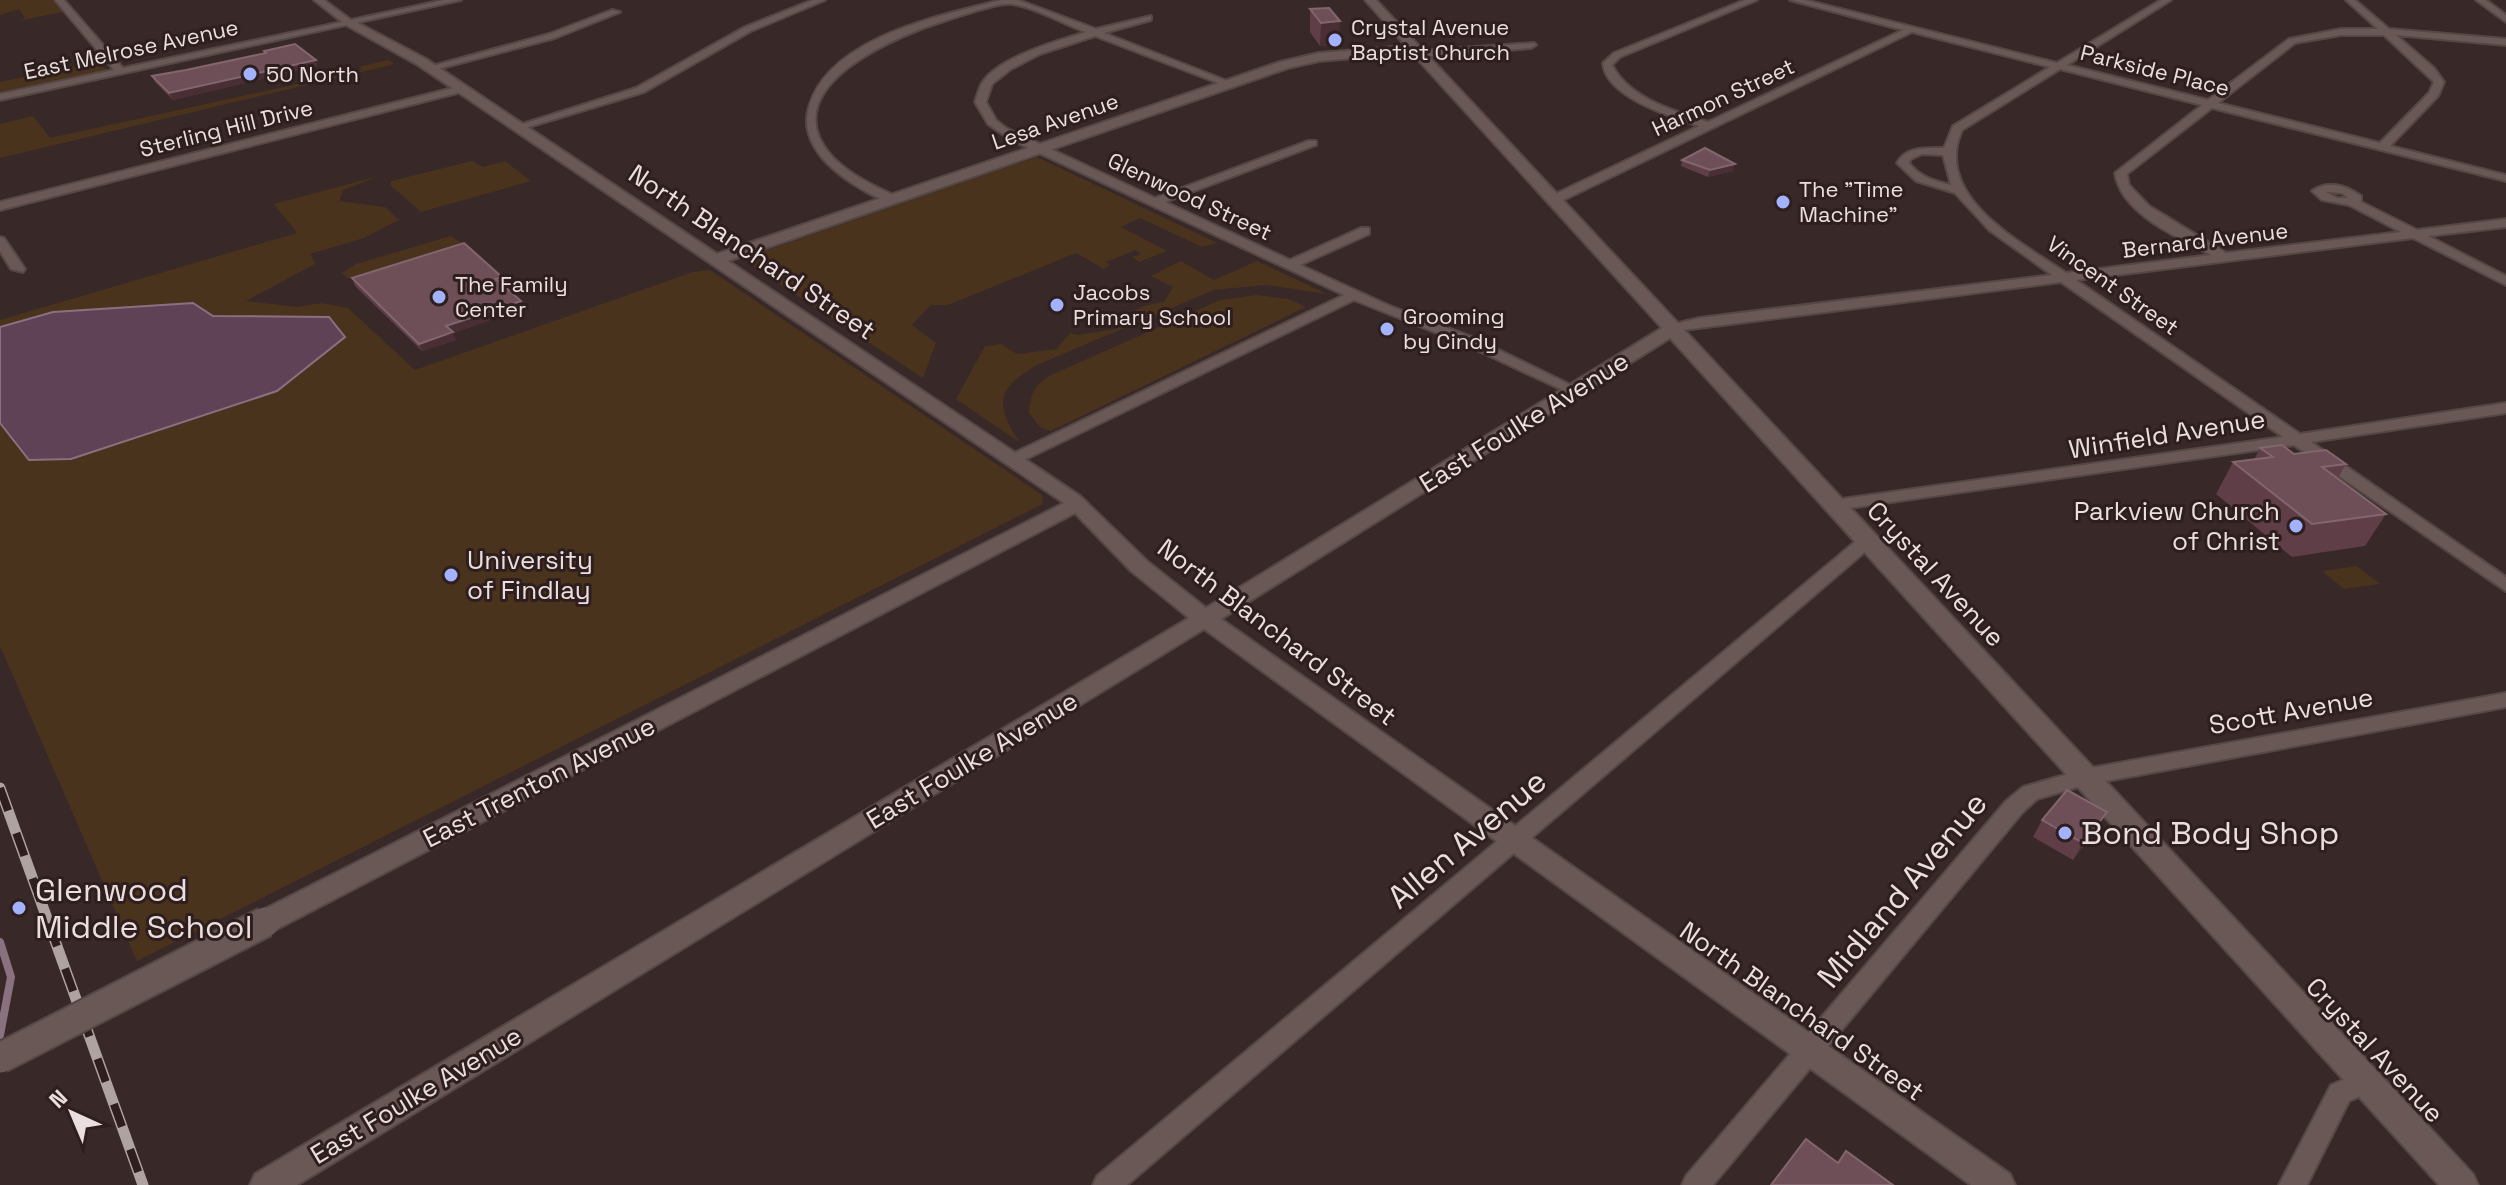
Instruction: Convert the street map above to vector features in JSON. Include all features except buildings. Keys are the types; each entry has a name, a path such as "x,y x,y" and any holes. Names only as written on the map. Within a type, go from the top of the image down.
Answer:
{"street":[{"path":"59,0 120,71"},
{"name":"North Blanchard Street","path":"318,0 350,23 430,68 1014,459 1077,504 1139,566 1205,619 1998,1185"},
{"name":"East Melrose Avenue","path":"0,97 457,0"},
{"path":"518,127 640,90 748,29 821,0"},
{"path":"891,199 837,167 817,142 811,117 820,91 849,62 884,41 926,24 1010,0 1230,84"},
{"name":"Crystal Avenue","path":"1370,0 2461,1185"},
{"path":"1710,126 1667,112 1626,89 1608,69 1610,60 1753,0"},
{"name":"Parkside Place","path":"1794,0 2506,178"},
{"path":"1958,190 1922,180 1904,167 1904,159 1916,152 1948,152 1952,136 1969,118 2167,0"},
{"path":"2350,0 2430,70 2440,87 2382,147"},
{"path":"2480,0 2506,19"},
{"path":"430,68 552,36 615,12"},
{"name":"Glenwood Street","path":"1148,18 1015,61 994,74 985,85 980,103 989,119 1002,130 1040,149 1289,265 1354,295 1467,340 1576,391"},
{"name":"Harmon Street","path":"1553,200 1910,30"},
{"path":"2223,257 2139,205 2123,188 2120,177 2125,168 2292,41 2333,33 2506,42"},
{"path":"1417,51 1531,45"},
{"name":"Lesa Avenue","path":"714,260 1310,58 1417,51"},
{"name":"Sterling Hill Drive","path":"0,206 461,89"},
{"path":"1155,202 1312,143"},
{"name":"Vincent Street","path":"1948,152 1949,169 1958,190 1990,224 2506,585"},
{"path":"2352,202 2506,281"},
{"name":"Bernard Avenue","path":"1672,329 1699,322 2506,223"},
{"path":"1289,265 1365,231"},
{"path":"0,241 18,269"},
{"path":"1014,459 1354,295"},
{"name":"East Foulke Avenue","path":"267,1185 1205,619 1672,329"},
{"name":"Winfield Avenue","path":"1835,505 2506,408"},
{"name":"East Trenton Avenue","path":"0,1058 1077,504"},
{"name":"Allen Avenue","path":"1107,1185 1868,540"},
{"name":"Scott Avenue","path":"2085,777 2506,700"},
{"name":"Midland Avenue","path":"1696,1185 2014,807 2038,790 2085,777"},
{"path":"2293,1185 2340,1093 2366,1082"}],"shaded area":[{"path":"0,0 52,0 63,12 16,21 25,18 19,9 0,15"},
{"path":"388,60 395,64 0,158 0,124 33,116 50,138 362,70 359,67"},
{"path":"98,62 107,70 0,92 0,82"},
{"path":"1037,157 1217,243 1202,247 1140,218 1121,227 1167,251 1139,262 1132,257 1141,254 1136,250 1106,262 1110,265 1104,269 1076,253 948,305 931,305 912,325 936,343 923,378 742,259"},
{"path":"472,161 483,167 505,161 531,181 421,212 390,185 391,181"},
{"name":"University of Findlay","path":"379,176 343,190 339,201 385,207 399,220 364,238 310,254 315,264 246,301 298,307 321,303 348,308 415,370 693,272 710,270 1042,495 1043,504 137,961 0,646 0,423 29,460 345,337 329,317 213,316 193,303 53,312 0,327 0,320 297,233 274,204"},
{"path":"451,236 471,249 367,282 359,276 348,278 342,273 356,264"},
{"path":"1181,261 1214,280 1257,261 1327,294 1266,285 1214,290 1037,365 1014,382 1004,398 1006,417 1019,442 956,399 985,346 1001,344 1017,354 1057,349 1070,333 1077,335 1117,329 1137,309 1164,302 1173,287 1151,276"},
{"path":"1257,295 1289,299 1306,307 1051,431 1041,428 1029,413 1034,391 1051,375 1220,300"},
{"path":"193,303 213,316 329,317 345,337 277,391 71,459 29,460 0,423 0,327 53,312"},
{"path":"2357,566 2380,584 2344,589 2322,571"}],"waterway":[{"path":"0,942 11,977 0,1035"}],"railway":[{"path":"0,788 143,1185"}],"place":[{"name":"Crystal Avenue Baptist Church","path":"1335,40"},
{"name":"50 North","path":"250,74"},
{"name":"The \"Time Machine\"","path":"1783,202"},
{"name":"The Family Center","path":"439,297"},
{"name":"Jacobs Primary School","path":"1057,305"},
{"name":"Grooming by Cindy","path":"1387,329"},
{"name":"Parkview Church of Christ","path":"2296,526"},
{"name":"University of Findlay","path":"451,575"},
{"name":"Bond Body Shop","path":"2065,833"},
{"name":"Glenwood Middle School","path":"19,908"}]}
